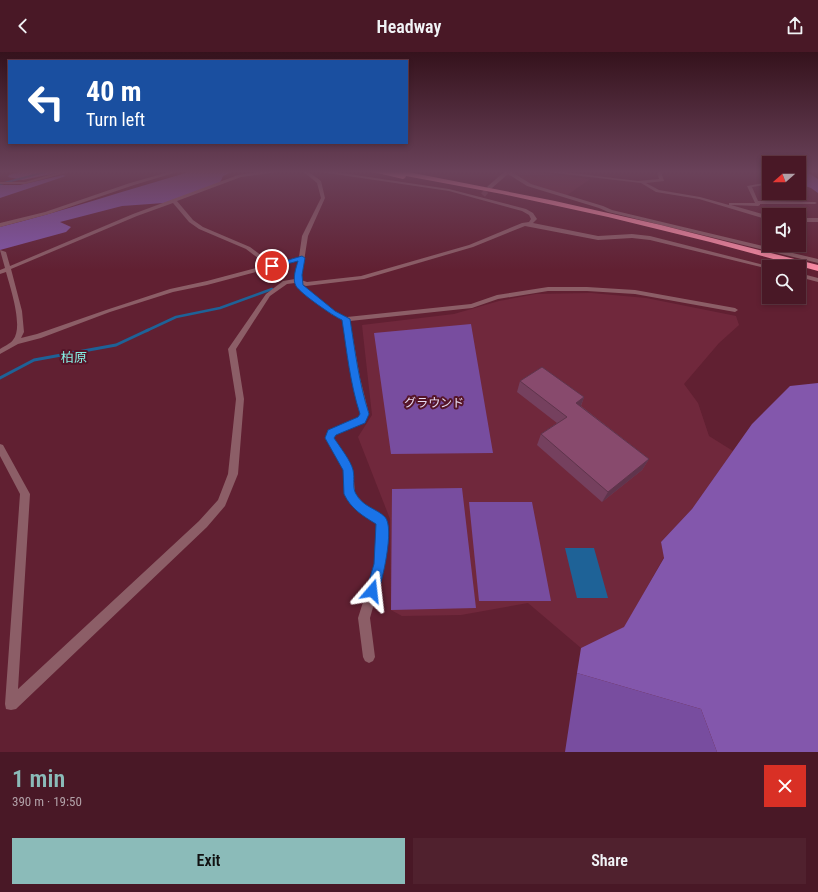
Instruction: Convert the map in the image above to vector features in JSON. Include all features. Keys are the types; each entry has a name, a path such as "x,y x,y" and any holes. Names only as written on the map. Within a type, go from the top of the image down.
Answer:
{"highway":[{"path":"540,205 766,260"},
{"path":"561,205 740,247 818,268"},
{"path":"806,270 818,274"}],"street":[{"path":"0,224 47,213 71,205"},
{"path":"0,272 135,215 164,205"},
{"path":"177,205 191,221 201,228 248,248 272,266"},
{"path":"320,205 305,236 298,281 300,285 333,313 346,319 472,306 497,297 548,290 587,289 635,292 735,310"},
{"path":"508,205 524,210 534,219 530,224"},
{"path":"590,205 610,211 818,261"},
{"path":"722,205 762,216"},
{"path":"739,205 752,206 758,205"},
{"path":"806,220 818,220"},
{"path":"0,448 24,494 11,704 203,524 222,503 233,474 240,399 232,349 268,295 285,282 298,281 306,284 362,278 471,246 524,224 598,238 632,236 650,238 762,265"},
{"path":"0,252 2,252 5,256 19,311 21,332 16,342"},
{"path":"0,352 16,342 39,336 172,290 207,283 302,258"},
{"path":"806,277 818,280"},
{"path":"346,319 354,373 365,414 361,420 332,433 330,438 348,470 350,494 356,503 364,510 381,521 383,528 380,564 364,618 369,657"}],"shaded area":[{"path":"79,205 141,205 122,206 60,222 71,227 66,232 0,250 0,227"},
{"path":"591,293 646,298 736,316 739,325 719,343 684,384 698,403 709,436 733,451 692,509 661,542 664,557 624,628 581,648 528,603 461,615 402,616 391,610 390,519 358,437 372,415 362,325 454,314 499,301 536,294"},
{"path":"818,383 818,752 717,752 701,709 577,673 581,648 624,627 664,558 661,542 692,509 752,424 790,386"}],"green space":[{"name":"グラウンド","path":"471,324 493,453 391,454 374,333"},
{"path":"462,488 476,608 391,610 392,489"},
{"path":"469,502 532,502 551,601 479,601"},
{"path":"577,673 701,709 717,752 565,752"}],"water":[{"path":"565,548 594,548 608,598 577,598"}],"building":[{"path":"542,367 584,397 576,403 649,459 608,492 541,434 567,417 520,381"}],"waterway":[{"path":"146,331 176,317 220,308 272,289"},
{"path":"0,378 34,360 116,345 148,330"}],"district":[{"name":"柏原","path":"74,357"}],"route":[{"path":"272,266 302,258 298,275 300,285 333,313 346,319 358,393 365,414 361,420 332,433 330,438 333,447 348,470 350,494 356,503 364,510 376,516 381,521 383,528 380,564 372,591"}]}
